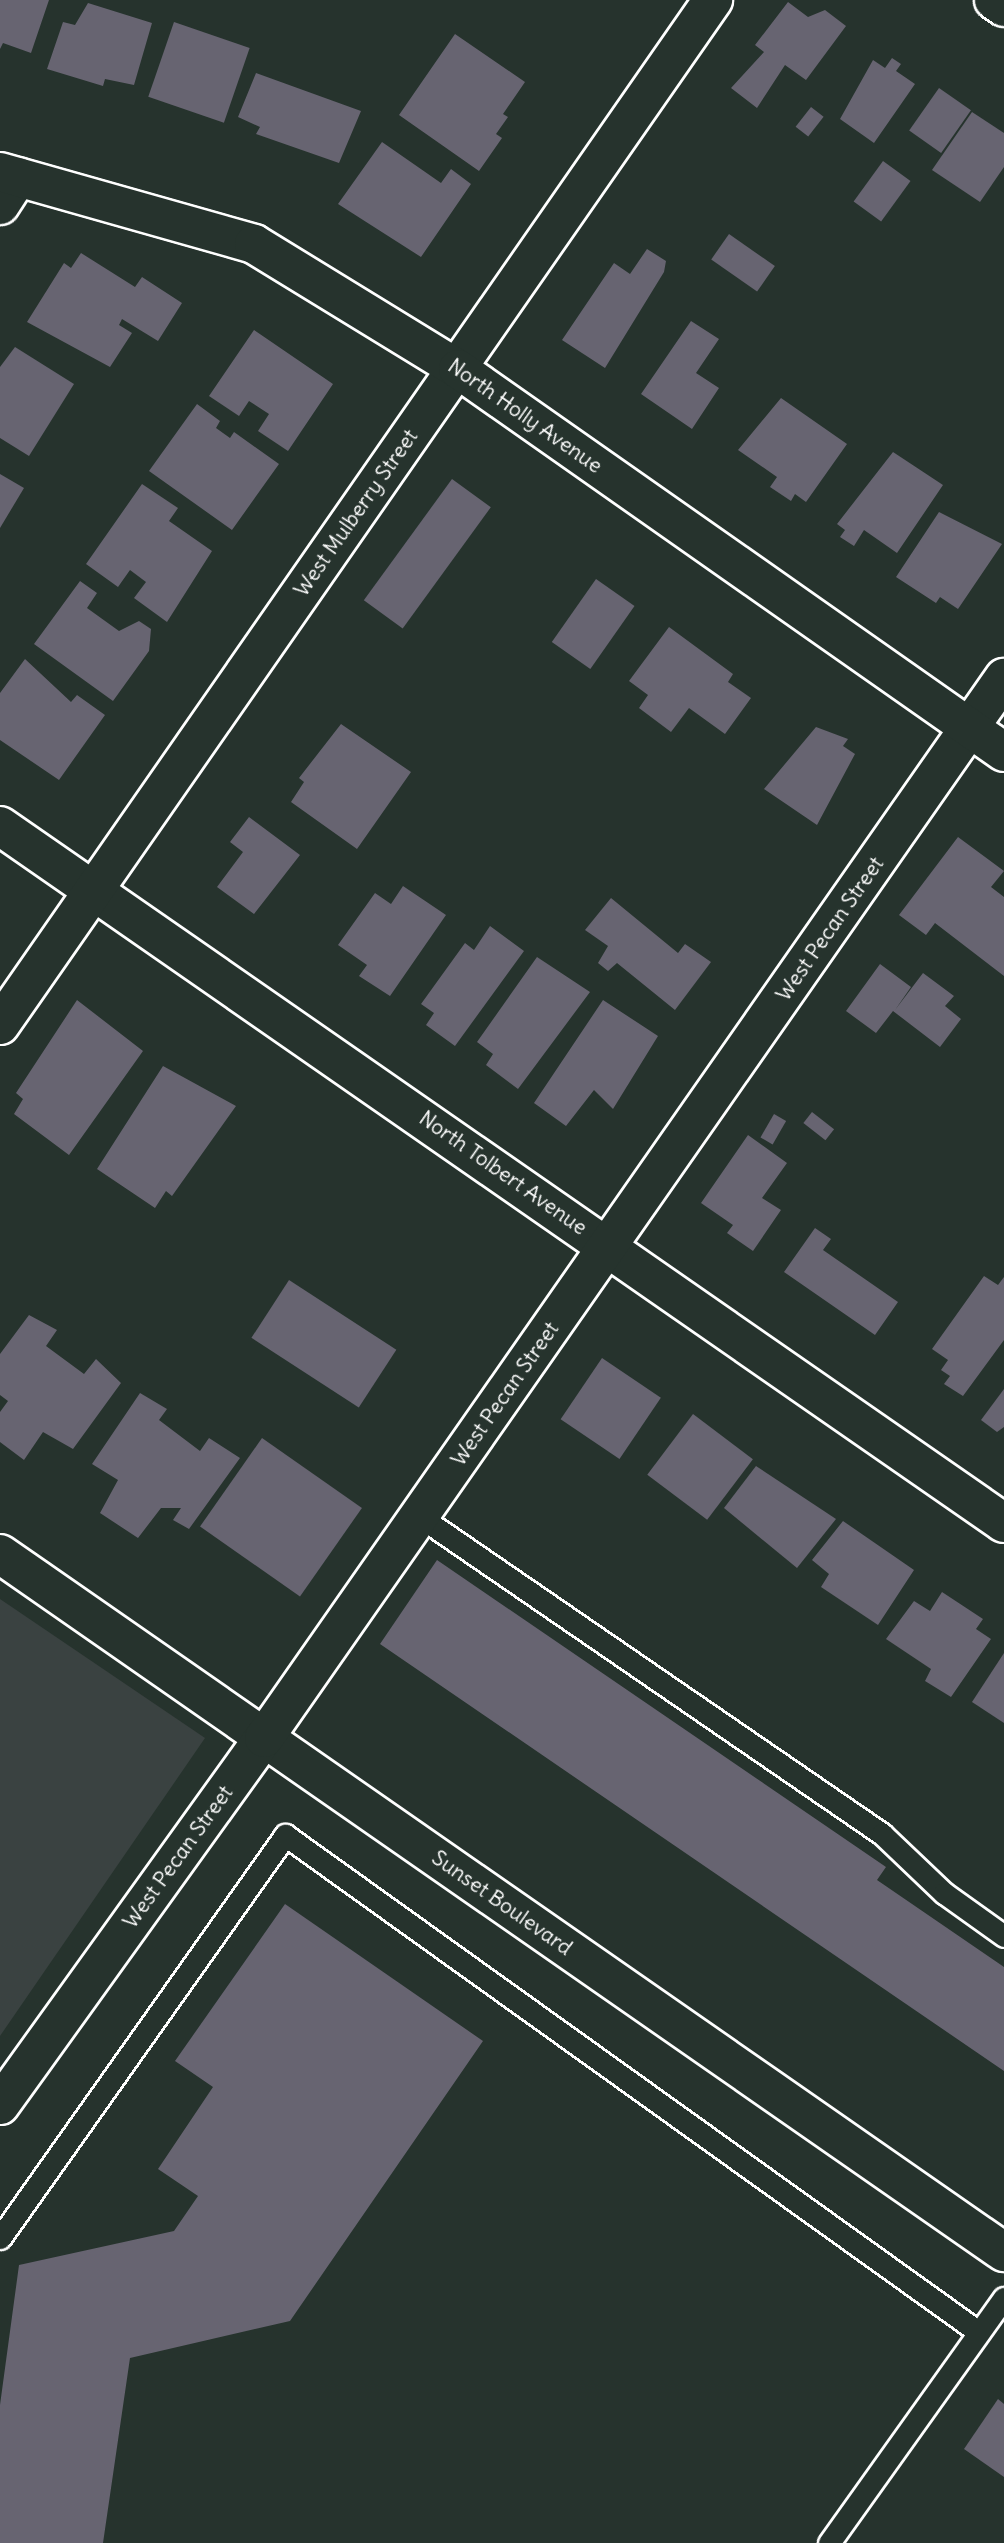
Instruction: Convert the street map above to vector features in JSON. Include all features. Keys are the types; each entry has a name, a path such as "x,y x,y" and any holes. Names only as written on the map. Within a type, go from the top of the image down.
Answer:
{"street":[{"name":"West Mulberry Street","path":"0,1025 93,885 458,369 713,0"},
{"path":"995,0 1004,6"},
{"name":"North Holly Avenue","path":"6,185 254,244 458,369 1004,752"},
{"name":"West Pecan Street","path":"0,2105 264,1738 1004,678"},
{"name":"North Tolbert Avenue","path":"0,826 93,885 1004,1523"},
{"name":"Sunset Boulevard","path":"0,1554 1004,2252"}],"lane":[{"path":"419,1517 882,1834 944,1893 1004,1936"},
{"path":"0,2238 285,1835 977,2331"},
{"path":"829,2543 977,2331 1004,2298"}],"shaded area":[{"path":"0,1599 205,1738 0,2036"}],"building":[{"path":"0,0 49,0 31,53 3,43 0,49"},
{"path":"788,2 808,17 825,10 846,26 806,80 785,65 757,108 731,88 764,52 755,45"},
{"path":"88,3 152,23 134,85 105,79 103,86 47,69 63,22 75,25"},
{"path":"174,22 250,48 224,123 148,97"},
{"path":"455,34 525,82 503,114 508,117 496,134 502,138 479,171 399,115"},
{"path":"892,58 901,64 896,71 915,84 874,143 840,119 873,60 885,68"},
{"path":"256,73 361,111 339,163 256,134 260,127 238,117"},
{"path":"939,88 971,110 941,153 909,131"},
{"path":"811,107 824,117 808,137 796,127"},
{"path":"972,112 1004,133 1004,167 980,202 932,170"},
{"path":"382,142 441,183 451,169 471,184 421,257 338,204"},
{"path":"883,161 911,181 881,221 854,201"},
{"path":"729,234 775,266 757,292 711,259"},
{"path":"647,249 666,261 664,272 605,368 562,340 614,263 630,274"},
{"path":"81,253 135,287 142,277 182,303 158,341 122,319 119,325 132,333 110,367 27,322 64,263 71,268"},
{"path":"691,321 719,339 696,373 719,388 692,429 641,394"},
{"path":"254,330 333,384 288,451 258,431 269,414 249,401 239,416 209,396"},
{"path":"15,347 74,384 29,456 0,438 0,367"},
{"path":"781,398 847,444 806,502 795,494 791,501 770,487 777,477 738,450"},
{"path":"197,404 220,421 216,428 230,438 234,432 279,464 232,530 149,471"},
{"path":"893,452 943,485 897,553 864,530 854,546 840,537 845,530 837,524"},
{"path":"0,474 24,488 0,528"},
{"path":"452,479 491,507 403,629 364,600"},
{"path":"142,484 178,508 169,521 212,551 167,622 134,598 146,582 130,570 118,587 86,564"},
{"path":"939,512 1002,544 958,609 940,597 936,603 896,577"},
{"path":"596,579 635,606 590,669 552,642"},
{"path":"80,581 97,593 87,608 119,631 139,621 151,629 149,651 113,701 34,644"},
{"path":"669,627 733,674 728,682 751,698 725,734 689,708 671,732 639,708 648,695 629,681"},
{"path":"25,659 71,702 77,695 105,715 59,780 0,740 0,693"},
{"path":"341,724 411,772 357,849 291,802 304,782 299,778"},
{"path":"816,727 848,739 843,746 855,754 817,825 764,789"},
{"path":"249,817 300,855 254,914 217,887 243,852 230,842"},
{"path":"958,837 1004,871 991,887 1004,897 1004,976 935,923 926,935 899,915"},
{"path":"403,886 446,915 390,996 359,976 367,965 338,945 375,893 391,904"},
{"path":"611,898 678,953 685,944 711,962 675,1010 617,963 608,971 598,963 608,946 585,930"},
{"path":"490,926 524,951 455,1046 426,1025 434,1013 421,1004 465,943 474,950"},
{"path":"537,957 590,992 518,1089 486,1065 493,1054 477,1042"},
{"path":"880,964 911,987 895,1010 923,973 954,996 945,1006 961,1019 940,1047 893,1011 876,1033 846,1011"},
{"path":"77,1000 143,1051 69,1155 14,1114 23,1099 16,1093"},
{"path":"603,1000 658,1036 613,1109 594,1090 566,1126 534,1103"},
{"path":"163,1066 236,1106 172,1196 166,1191 155,1208 97,1169"},
{"path":"812,1112 834,1129 825,1140 803,1123"},
{"path":"774,1114 786,1121 773,1144 760,1137"},
{"path":"748,1135 787,1163 762,1198 781,1210 753,1251 727,1233 733,1225 701,1203"},
{"path":"815,1228 831,1239 823,1250 898,1302 875,1335 784,1272"},
{"path":"984,1276 998,1285 1004,1277 1004,1340 963,1396 944,1384 950,1376 941,1370 948,1360 932,1349"},
{"path":"289,1280 396,1350 359,1408 251,1338"},
{"path":"29,1315 57,1330 46,1346 84,1374 96,1359 121,1383 73,1449 43,1432 24,1460 0,1442 0,1412 8,1401 0,1395 0,1354"},
{"path":"602,1358 661,1398 619,1459 561,1419"},
{"path":"1004,1389 1004,1427 997,1432 981,1420"},
{"path":"140,1393 167,1409 159,1420 200,1451 209,1438 240,1458 189,1529 173,1520 181,1508 161,1508 138,1538 100,1513 118,1480 92,1464"},
{"path":"693,1414 753,1459 707,1520 647,1475"},
{"path":"262,1438 362,1508 300,1596 200,1526"},
{"path":"756,1466 836,1519 797,1568 724,1508"},
{"path":"843,1521 914,1570 878,1625 821,1587 829,1574 812,1560"},
{"path":"437,1560 886,1867 877,1880 1004,1967 1004,2071 380,1644"},
{"path":"942,1592 983,1619 976,1629 991,1639 951,1697 925,1681 931,1669 886,1639 914,1601 930,1611"},
{"path":"1004,1653 1004,1723 972,1702"},
{"path":"285,1904 483,2041 290,2321 130,2358 103,2543 0,2543 0,2405 19,2265 174,2231 198,2196 158,2169 213,2087 175,2061"},
{"path":"998,2399 1004,2404 1004,2477 964,2449"}]}
